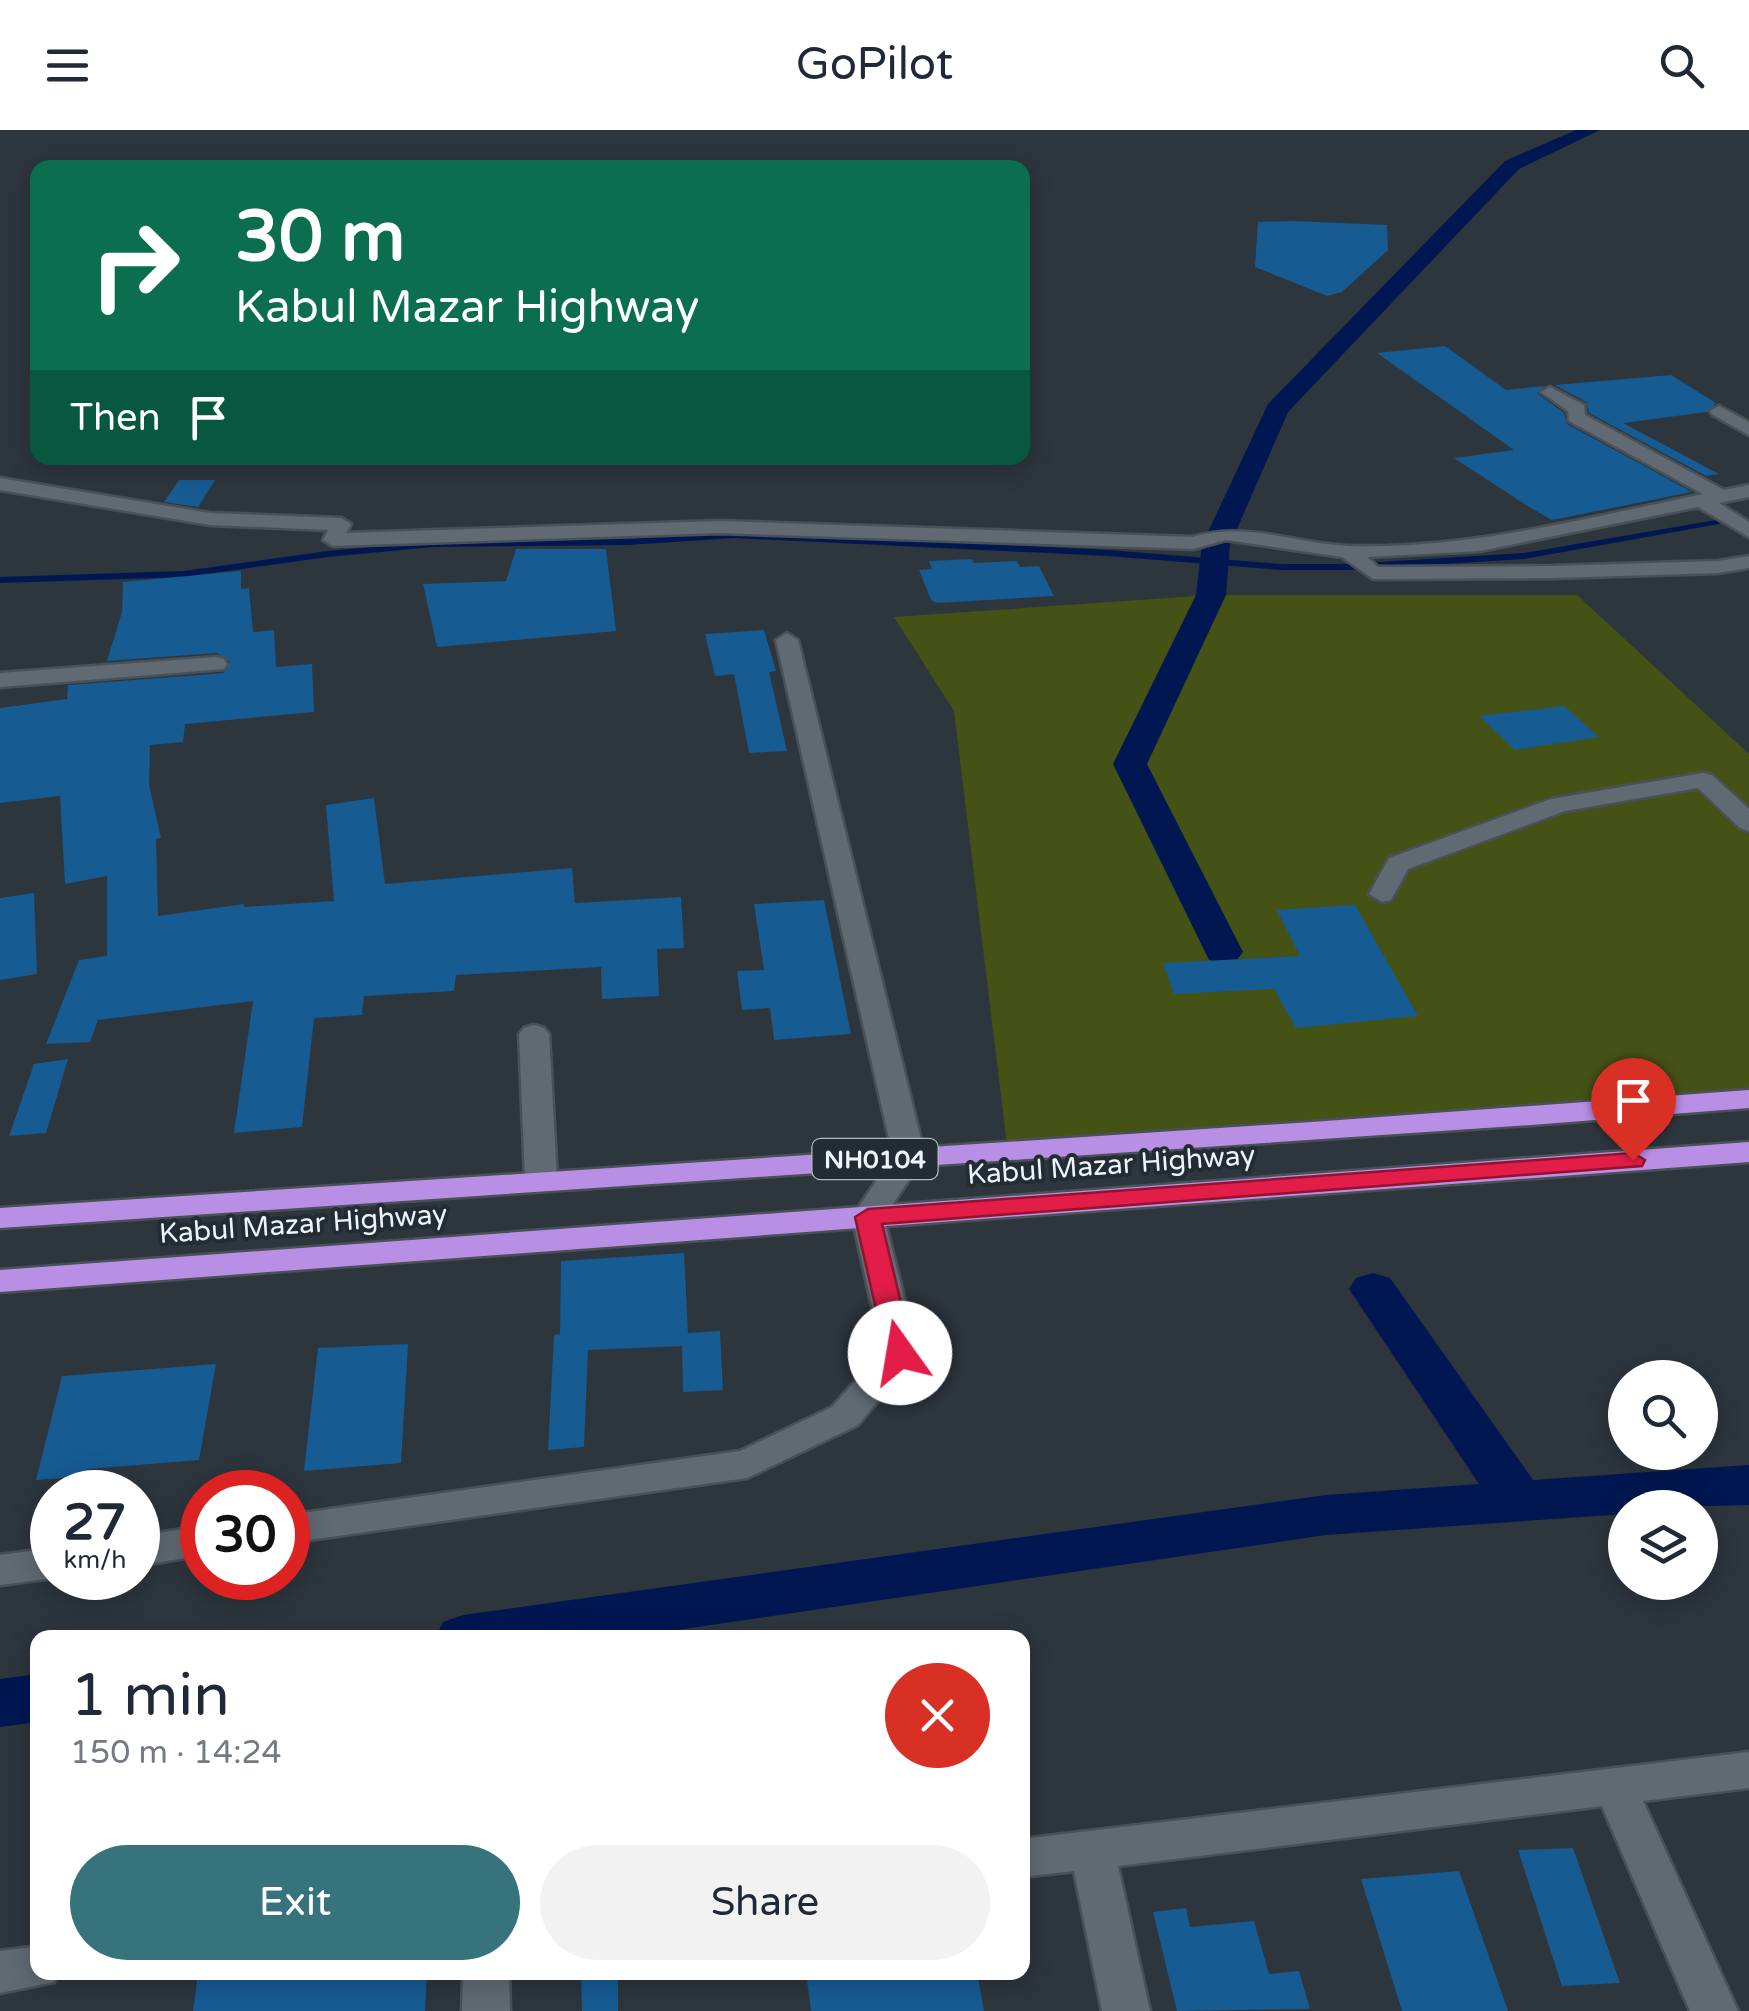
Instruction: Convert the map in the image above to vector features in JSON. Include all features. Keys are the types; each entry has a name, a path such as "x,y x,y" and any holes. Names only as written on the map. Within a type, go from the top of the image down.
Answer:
{"highway":[{"name":"Kabul Mazar Highway","path":"0,1218 541,1179 1309,1135 1749,1100"},
{"name":"Kabul Mazar Highway","path":"0,1281 1749,1152"}],"street":[{"path":"1550,392 1578,409 1575,417 1712,499 1749,530"},
{"path":"1719,411 1749,430"},
{"path":"0,484 210,520 341,524 333,540 720,527 1192,542 1225,534 1359,562 1553,572 1718,567 1749,562"},
{"path":"1359,562 1480,545 1749,490"},
{"path":"310,1526 747,1464 845,1416 900,1353 868,1217 910,1156 787,640"},
{"path":"0,680 216,664"},
{"path":"1382,894 1398,864 1560,804 1703,780 1749,823"},
{"path":"534,1034 541,1179"},
{"path":"0,1570 30,1566"},
{"path":"1030,1857 1749,1770"},
{"path":"1615,1787 1714,2011"},
{"path":"1092,1850 1126,2011"},
{"path":"0,1972 30,1968"},
{"path":"486,1980 486,2011"}],"green space":[{"path":"1211,595 1577,595 1749,754 1749,1099 1009,1161 954,711 894,617"}],"building":[{"path":"1258,222 1387,225 1388,250 1342,292 1327,296 1255,267"},
{"path":"1445,346 1506,390 1544,386 1537,393 1564,413 1567,424 1692,492 1552,520 1526,505 1454,458 1514,450 1377,353"},
{"path":"1671,375 1716,403 1707,412 1623,423 1719,474 1706,476 1589,413 1586,402 1555,385"},
{"path":"179,480 215,480 198,507 164,502"},
{"path":"516,549 606,549 616,631 437,647 423,584 506,581"},
{"path":"972,559 974,563 1017,561 1020,567 1039,566 1054,596 937,603 931,600 919,570 932,569 929,561"},
{"path":"241,571 241,589 249,588 253,632 274,630 276,667 312,664 314,712 185,724 183,742 150,745 149,785 161,838 156,839 158,916 244,904 334,901 326,805 374,798 385,884 572,868 575,903 681,897 684,948 657,949 659,996 602,999 601,967 456,975 454,991 364,996 362,1015 314,1018 302,1127 234,1133 253,1001 98,1020 90,1042 46,1044 79,960 107,956 107,876 65,884 60,796 0,803 0,708 67,699 68,685 224,673 230,662 217,653 107,661 122,612 123,582"},
{"path":"764,630 776,671 769,672 787,751 749,753 734,674 715,676 705,634"},
{"path":"1564,706 1599,737 1515,750 1479,716"},
{"path":"34,893 37,974 0,980 0,898"},
{"path":"824,900 851,1034 774,1040 770,1008 742,1010 737,971 764,970 754,904"},
{"path":"1355,905 1418,1016 1296,1028 1274,989 1174,994 1163,963 1300,956 1277,910"},
{"path":"68,1059 46,1133 9,1136 34,1064"},
{"path":"684,1253 688,1333 720,1331 723,1390 683,1392 682,1346 588,1350 584,1447 548,1450 554,1335 560,1334 561,1261"},
{"path":"408,1344 401,1463 304,1470 318,1348"},
{"path":"216,1364 199,1460 88,1470 38,1470 62,1376"},
{"path":"1573,1848 1620,1983 1562,1986 1518,1850"},
{"path":"1459,1871 1508,2011 1402,2011 1361,1879"},
{"path":"1186,1908 1190,1927 1254,1921 1269,1974 1299,1971 1310,2009 1177,2011 1153,1912"},
{"path":"197,1980 427,1980 425,2011 193,2011"},
{"path":"581,1980 618,1980 618,2011 582,2011"},
{"path":"807,1980 978,1980 984,2011 811,2011"}],"waterway":[{"path":"1223,952 1130,764 1211,595 1216,545 1277,409 1512,165 1591,130"},
{"path":"0,580 184,574 433,544 628,542 734,535 1108,553 1281,567 1347,567 1524,556 1716,522"},
{"path":"1373,1289 1517,1498"},
{"path":"519,1630 1326,1515 1749,1485"},
{"path":"0,1703 30,1699"}],"route":[{"path":"900,1353 868,1217 1633,1160"}]}
